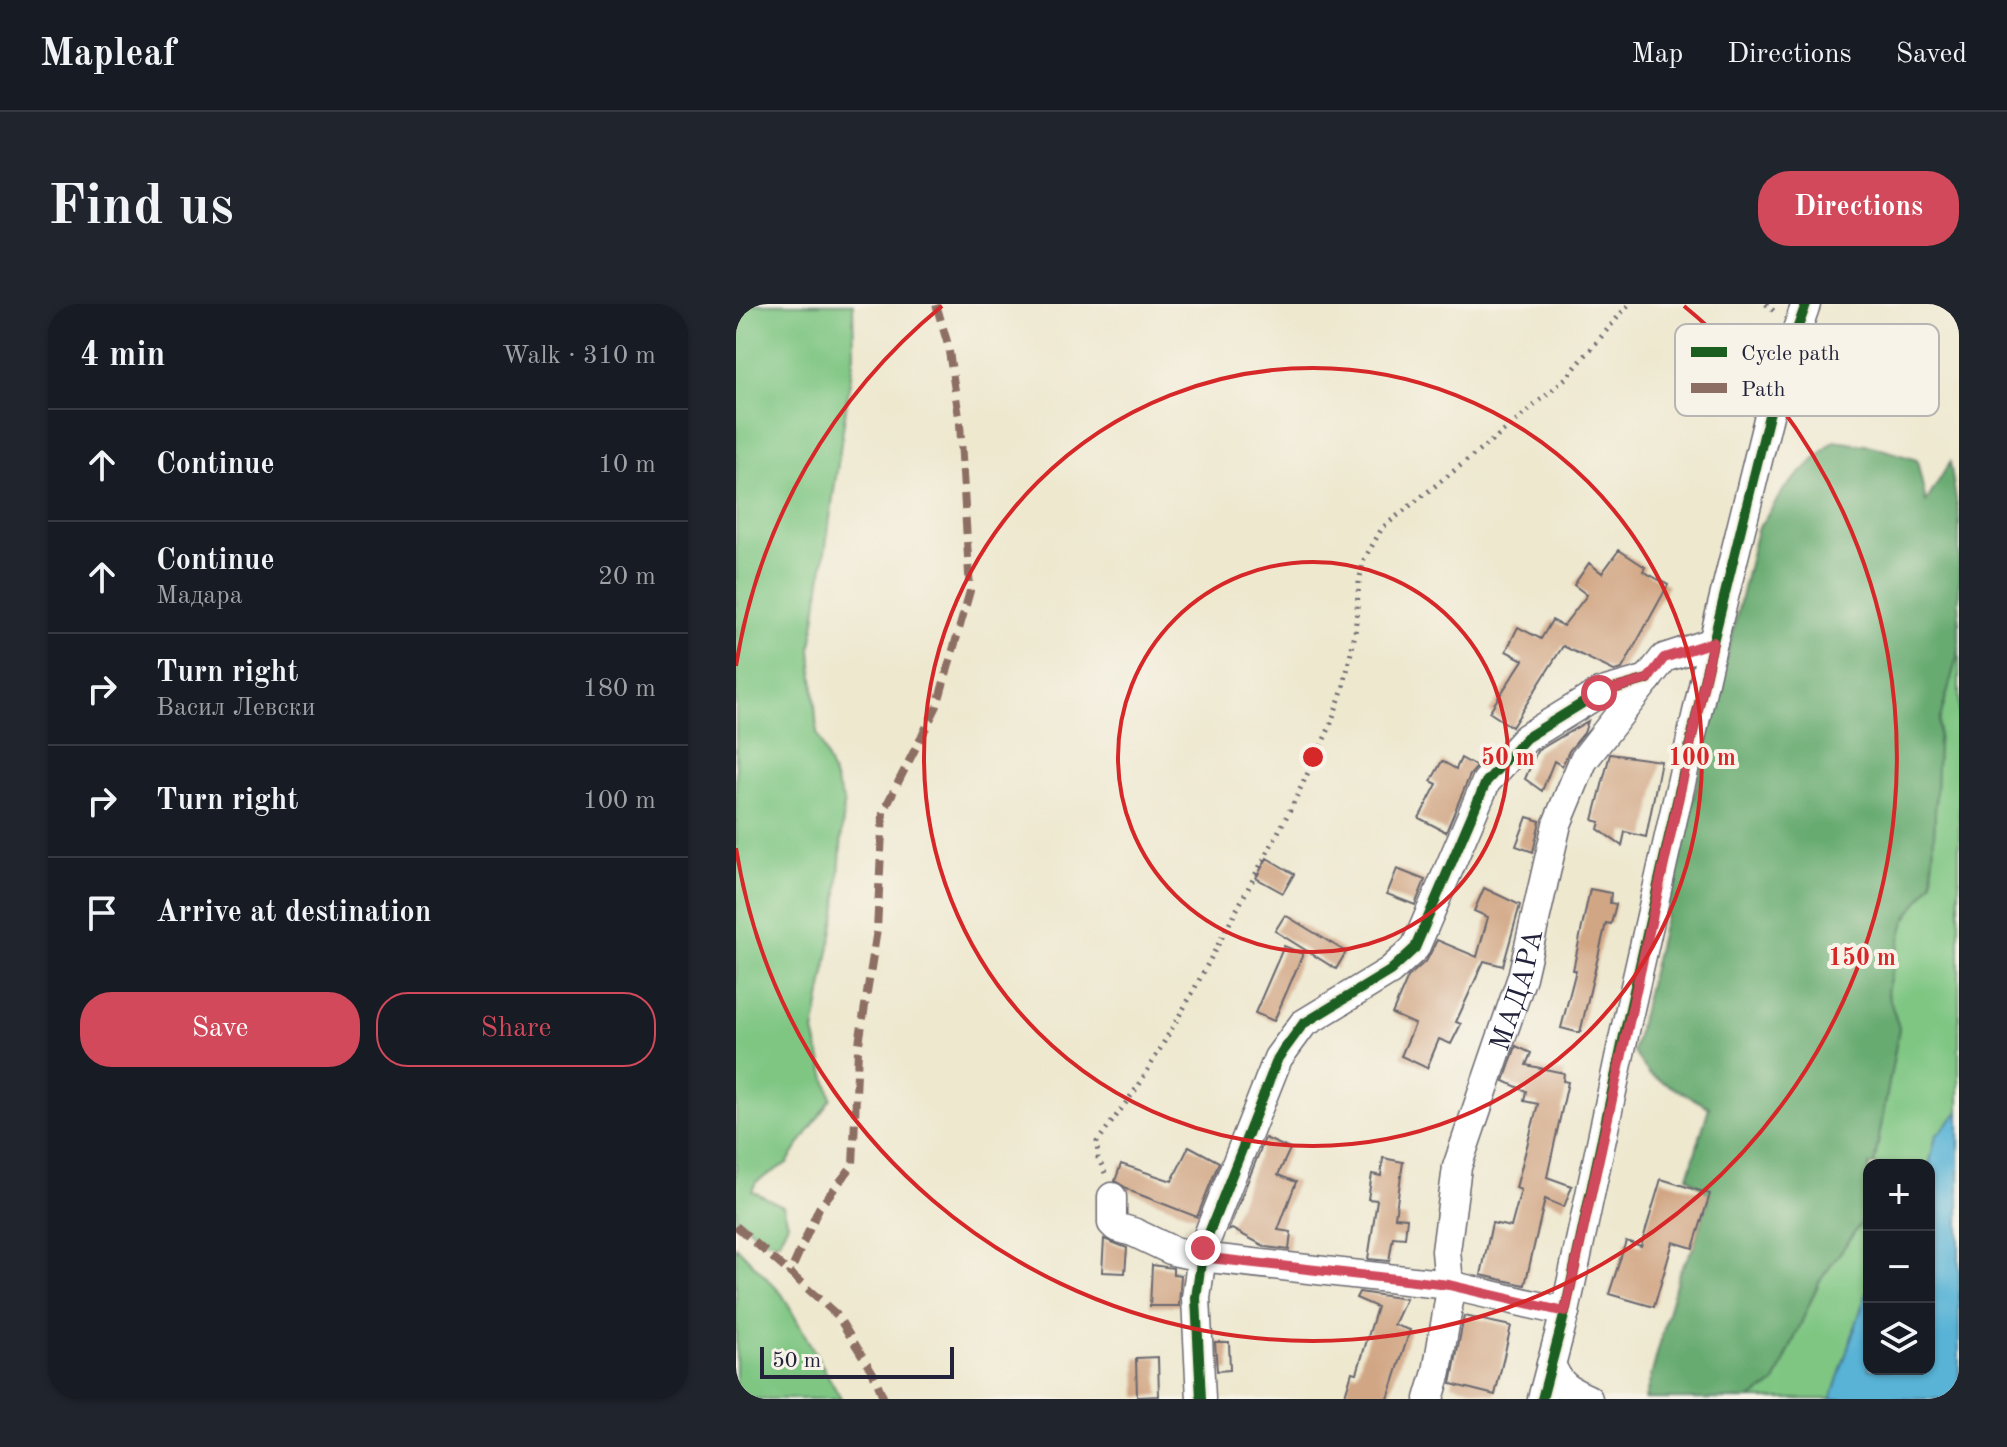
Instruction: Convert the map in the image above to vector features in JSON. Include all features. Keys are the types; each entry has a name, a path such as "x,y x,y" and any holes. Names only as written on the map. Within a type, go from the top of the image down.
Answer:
{"street":[{"path":"1799,324 1806,304"},
{"path":"1542,1399 1565,1312 1713,642 1769,416"},
{"name":"МАДАРА","path":"1429,1399 1437,1372 1450,1295 1446,1251 1457,1167 1522,977 1557,824 1583,761 1664,658 1713,642"},
{"path":"1201,1399 1196,1298 1201,1257 1278,1058 1303,1024 1390,971 1415,948 1486,782 1526,738 1599,693 1648,679"},
{"path":"1112,1197 1112,1223 1116,1227 1173,1251 1201,1257 1449,1285 1565,1312"},
{"path":"1551,1364 1557,1380 1565,1389 1588,1399"}],"path":[{"path":"1112,1197 1098,1158 1097,1142 1139,1085 1189,999 1290,810 1329,729 1344,685 1355,634 1359,581 1364,560 1382,528 1568,376 1629,304"}],"green space":[{"path":"736,304 853,304 854,354 811,648 817,733 844,803 837,907 814,1032 831,1098 787,1163 756,1182 752,1191 783,1206 788,1223 779,1242 763,1240 739,1219 736,1225"},
{"path":"1834,441 1872,446 1917,460 1926,502 1950,462 1959,517 1959,650 1939,722 1932,882 1905,920 1887,991 1899,1028 1875,1159 1863,1159 1863,1220 1819,1282 1775,1383 1750,1399 1645,1399 1679,1272 1693,1248 1710,1195 1688,1177 1709,1107 1650,1075 1633,1052 1757,530 1785,488"},
{"path":"1959,650 1959,1112 1936,1136 1931,1159 1875,1159 1899,1028 1887,991 1905,920 1932,881 1939,722"},
{"path":"1863,1220 1863,1304 1831,1399 1750,1399 1775,1382 1819,1282"},
{"path":"736,1246 782,1294 841,1399 736,1399"}],"water":[{"path":"1959,1112 1959,1399 1831,1399 1863,1304 1863,1375 1935,1375 1935,1159 1931,1159 1936,1136"}],"building":[{"path":"1619,550 1645,567 1643,571 1668,585 1622,669 1614,671 1563,646 1512,727 1489,712 1523,660 1506,651 1518,627 1541,639 1552,620 1563,626 1587,595 1574,585 1589,563 1602,573"},
{"path":"1588,721 1584,733 1569,751 1562,766 1554,761 1542,791 1525,779 1537,751"},
{"path":"1610,754 1661,761 1646,837 1625,832 1622,846 1598,829 1600,822 1593,820"},
{"path":"1461,758 1477,767 1470,775 1446,832 1419,818 1437,784 1431,781 1442,761 1456,769"},
{"path":"1527,817 1540,821 1533,852 1516,846"},
{"path":"1267,858 1294,874 1283,893 1256,878"},
{"path":"1397,869 1425,880 1415,905 1387,894"},
{"path":"1484,888 1520,905 1503,966 1484,961 1456,1022 1461,1024 1451,1044 1439,1039 1427,1068 1401,1056 1415,1024 1392,1014 1408,977 1427,960 1437,940 1477,957 1488,917 1474,911"},
{"path":"1590,889 1611,893 1610,903 1616,904 1611,924 1606,923 1580,1033 1561,1028 1576,970 1573,970"},
{"path":"1285,915 1346,952 1336,969 1275,931"},
{"path":"1284,946 1303,954 1274,1021 1255,1013"},
{"path":"1516,1046 1531,1053 1526,1065 1564,1073 1563,1081 1568,1082 1547,1177 1572,1186 1564,1207 1545,1199 1525,1285 1481,1275 1492,1223 1511,1227 1521,1190 1516,1188 1538,1104 1524,1101 1526,1091 1504,1081"},
{"path":"1265,1138 1290,1149 1278,1175 1296,1182 1278,1230 1291,1232 1289,1250 1266,1247 1232,1229 1228,1231"},
{"path":"1189,1146 1219,1162 1197,1217 1133,1192 1115,1181 1121,1164 1172,1181"},
{"path":"1383,1158 1403,1162 1395,1217 1407,1218 1405,1238 1393,1237 1389,1261 1368,1259 1377,1200 1368,1199 1372,1174 1381,1176"},
{"path":"1661,1179 1710,1194 1693,1248 1673,1242 1654,1307 1609,1294 1626,1241 1641,1246"},
{"path":"1104,1239 1127,1248 1125,1273 1102,1272"},
{"path":"1152,1265 1173,1268 1173,1274 1181,1275 1179,1306 1150,1306"},
{"path":"1359,1292 1406,1299 1394,1325 1410,1330 1388,1399 1344,1399 1352,1372 1357,1373 1377,1307 1356,1298"},
{"path":"1464,1316 1511,1326 1495,1395 1451,1384"},
{"path":"1215,1342 1229,1342 1230,1370 1217,1371"},
{"path":"1158,1357 1159,1396 1137,1397 1136,1358"}],"marked path":[{"path":"884,1399 873,1373 837,1315 790,1273 819,1208 853,1165 858,1050 877,930 883,812 937,706 970,591 960,423 948,345 936,304"},
{"path":"736,1226 790,1273"}],"cycle path":[{"path":"1799,324 1806,304"},
{"path":"1542,1399 1565,1312 1713,642 1769,416"},
{"path":"1201,1399 1196,1298 1203,1248 1278,1058 1303,1024 1390,971 1415,948 1486,782 1526,738 1599,693 1648,679"}],"route":[{"path":"1203,1248 1201,1257 1399,1277 1449,1285 1565,1312 1713,642 1664,658 1648,679 1599,693"}]}
